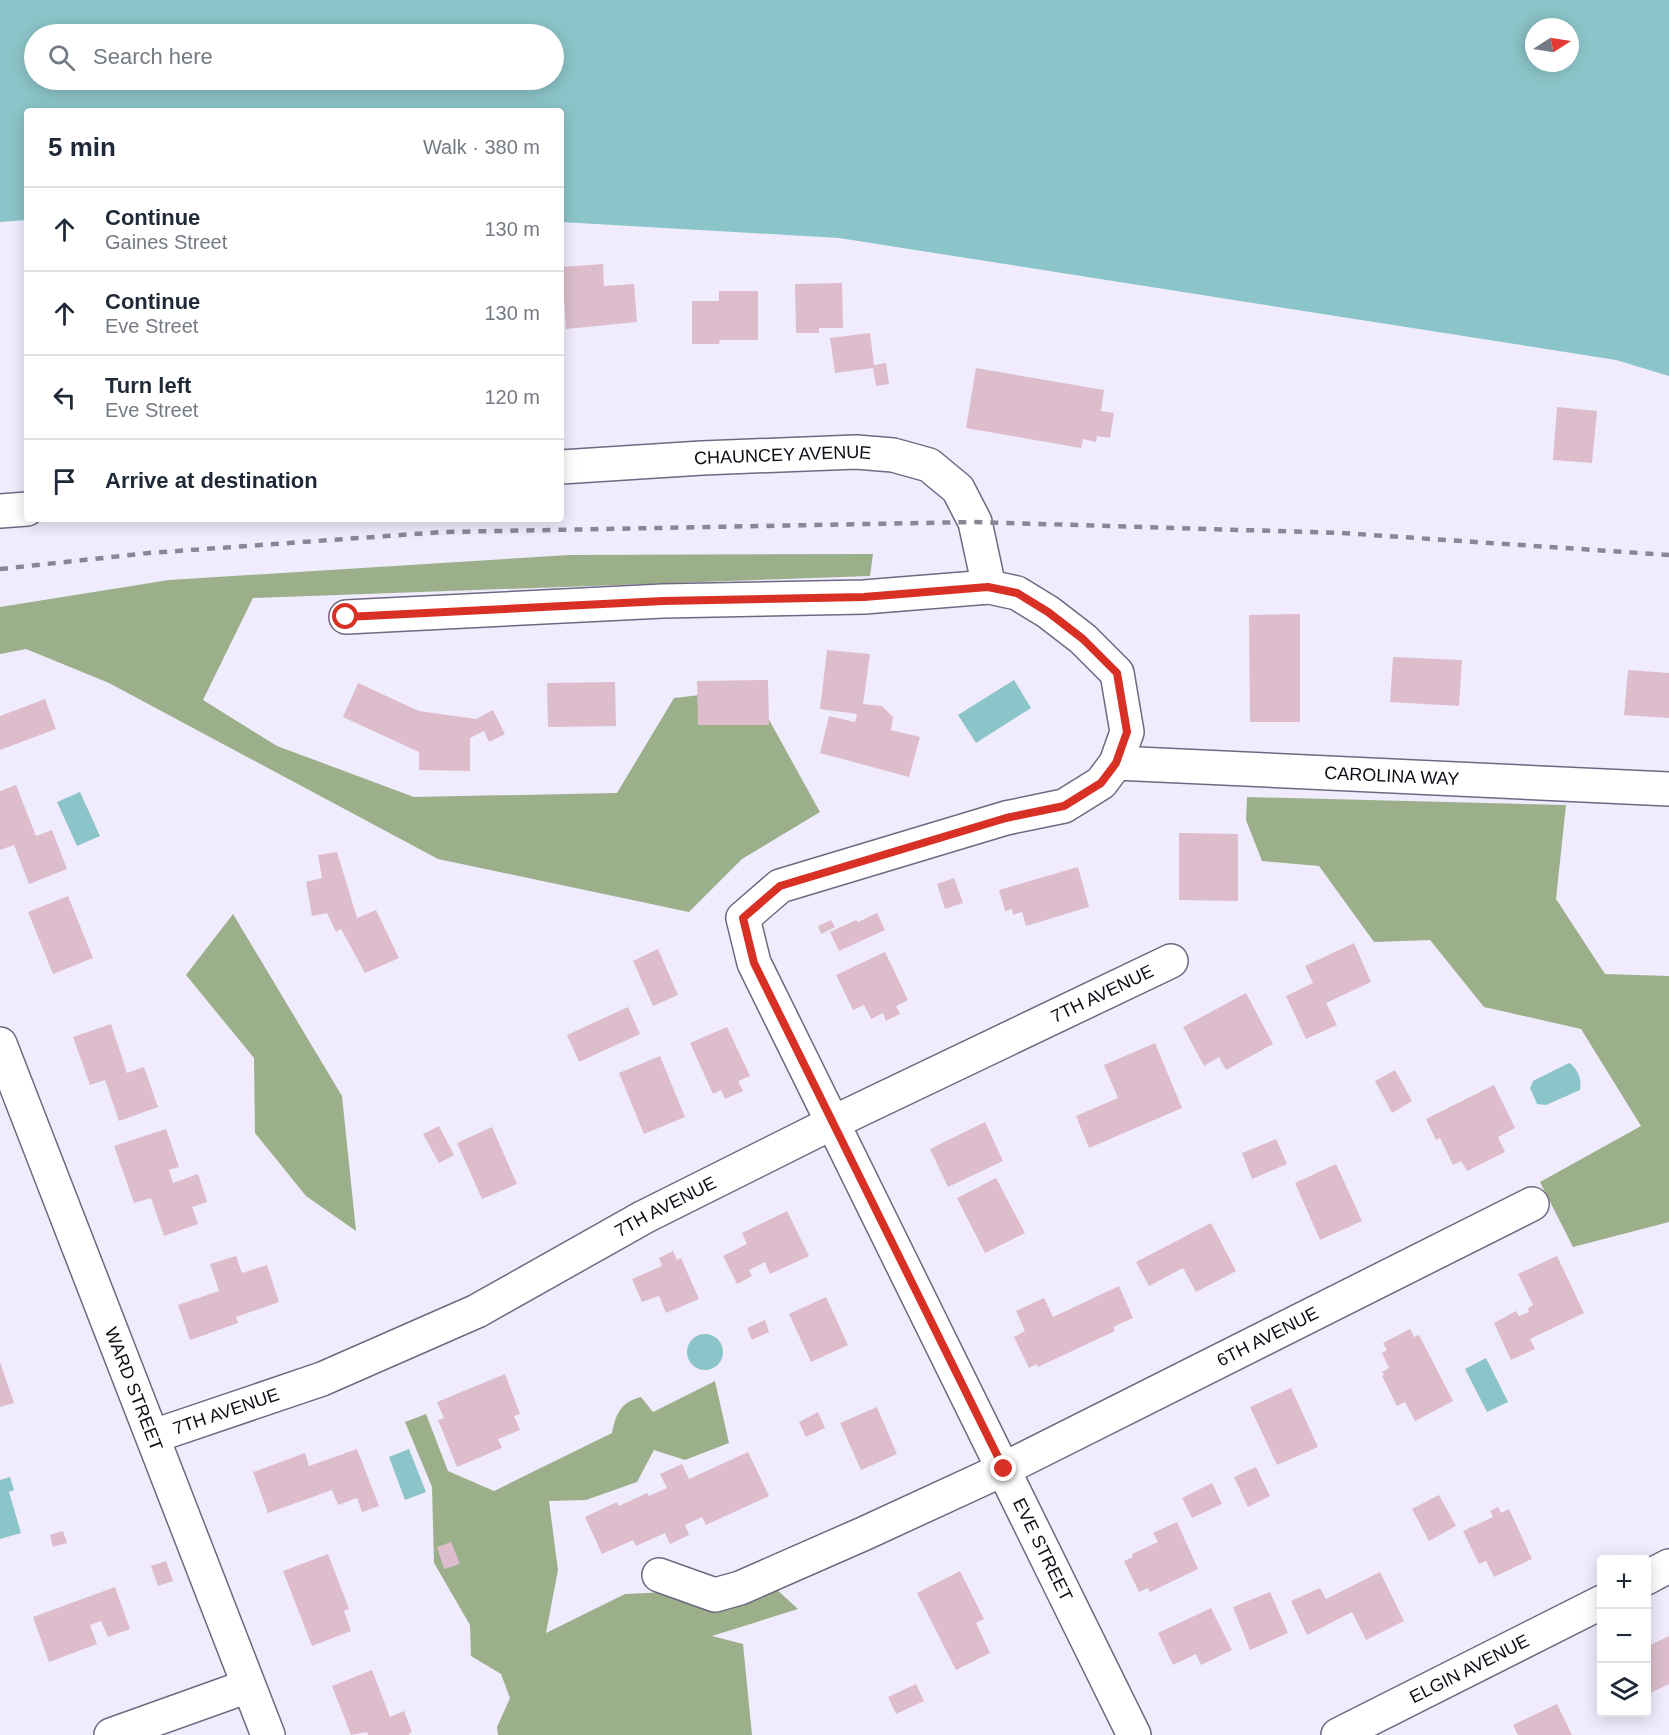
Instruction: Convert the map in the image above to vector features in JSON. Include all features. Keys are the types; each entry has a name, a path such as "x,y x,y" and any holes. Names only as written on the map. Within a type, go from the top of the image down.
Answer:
{"street":[{"name":"CHAUNCEY AVENUE","path":"564,467 737,456 856,452 893,455 929,465 958,489 975,522 988,587"},
{"path":"0,511 24,509"},
{"name":"EVE STREET","path":"346,617 663,601 864,597 988,587 1017,593 1048,612 1083,639 1117,673 1127,732 1116,763 1101,783 1064,806 1006,818 780,886 743,918 754,963 1134,1735"},
{"name":"CAROLINA WAY","path":"1116,763 1669,789"},
{"name":"7TH AVENUE","path":"153,1436 322,1379 477,1311 644,1217 832,1123 1171,961"},
{"name":"WARD STREET","path":"0,1044 268,1735"},
{"name":"6TH AVENUE","path":"659,1575 715,1594 740,1588 1004,1469 1532,1204"},
{"path":"1651,1576 1669,1566"},
{"name":"ELGIN AVENUE","path":"1338,1735 1597,1605"},
{"path":"111,1735 248,1686"}],"shaded area":[{"path":"0,0 1669,0 1669,376 1616,360 839,238 564,222 564,108 24,108 24,220 0,222"},
{"path":"873,554 870,576 253,598 203,700 277,746 414,797 617,793 674,698 752,689 820,812 742,859 689,912 438,859 109,683 26,649 0,654 0,607 169,580 569,555"},
{"path":"1014,680 1031,708 976,743 958,715"},
{"path":"80,792 100,836 77,846 57,802"},
{"path":"1247,797 1566,805 1556,899 1605,974 1669,976 1669,1222 1573,1247 1540,1182 1641,1126 1581,1029 1484,1007 1430,940 1374,942 1319,866 1262,861 1246,820"},
{"path":"233,914 342,1096 356,1231 306,1196 255,1133 254,1058 186,975"},
{"path":"1569,1063 1579,1075 1580,1090 1546,1105 1537,1104 1530,1088 1533,1081"},
{"path":"705,1334 718,1339 723,1352 718,1365 705,1370 692,1365 687,1352 692,1339"},
{"path":"1486,1358 1508,1402 1487,1412 1465,1369"},
{"path":"715,1381 729,1443 685,1460 654,1450 637,1482 586,1500 549,1501 558,1570 546,1633 625,1594 774,1587 798,1609 712,1636 743,1644 752,1735 498,1735 497,1727 510,1698 501,1674 471,1656 470,1625 434,1563 432,1487 405,1422 426,1414 448,1471 494,1491 612,1433 620,1409 634,1399 641,1397 653,1412"},
{"path":"409,1449 426,1492 405,1500 389,1457"},
{"path":"10,1477 14,1490 9,1492 21,1533 0,1539 0,1480"}],"building":[{"path":"603,264 604,286 634,284 637,322 566,329 564,267"},
{"path":"842,283 843,328 819,328 819,333 796,333 795,284"},
{"path":"719,291 758,291 758,340 720,340 719,344 692,344 692,301 719,301"},
{"path":"870,333 874,365 886,363 889,384 876,386 873,368 835,373 830,338"},
{"path":"976,368 1104,390 1101,411 1114,413 1110,438 1097,436 1096,442 1083,439 1081,448 966,428"},
{"path":"1557,407 1597,411 1592,463 1553,460"},
{"path":"1300,614 1300,722 1250,722 1249,615"},
{"path":"827,650 870,654 863,704 882,706 893,717 891,730 920,737 909,777 820,753 829,716 855,722 857,714 820,709"},
{"path":"1393,657 1462,660 1459,706 1390,702"},
{"path":"1628,670 1669,673 1669,718 1624,715"},
{"path":"768,680 769,725 698,725 697,681"},
{"path":"615,682 616,726 548,727 547,683"},
{"path":"358,683 419,711 476,719 493,710 505,734 489,742 484,731 470,738 470,771 419,770 419,752 343,717"},
{"path":"45,699 56,729 0,750 0,716"},
{"path":"16,785 36,836 52,830 67,869 29,884 14,845 0,850 0,791"},
{"path":"1179,833 1238,834 1238,901 1179,900"},
{"path":"337,852 357,918 376,910 399,958 365,973 341,929 336,932 327,913 312,916 306,882 322,878 318,855"},
{"path":"1078,867 1089,907 1026,926 1022,912 1013,915 1012,909 1005,911 999,890"},
{"path":"954,878 963,903 945,909 937,884"},
{"path":"68,896 93,958 53,974 28,912"},
{"path":"877,913 885,930 839,951 830,932"},
{"path":"831,920 835,927 821,934 818,926"},
{"path":"1354,943 1371,982 1326,1003 1337,1025 1306,1039 1286,996 1313,983 1305,966"},
{"path":"658,949 678,995 653,1006 633,961"},
{"path":"885,952 908,1000 896,1006 900,1014 886,1021 883,1013 871,1019 864,1005 853,1010 836,975"},
{"path":"1246,993 1273,1044 1226,1070 1219,1057 1204,1066 1183,1027"},
{"path":"628,1007 640,1034 579,1062 567,1035"},
{"path":"111,1024 127,1073 144,1067 158,1107 119,1121 105,1080 90,1085 73,1037"},
{"path":"727,1027 750,1076 738,1081 743,1091 725,1099 721,1090 713,1094 690,1043"},
{"path":"1155,1043 1182,1108 1089,1148 1076,1116 1118,1098 1104,1065"},
{"path":"660,1056 685,1117 644,1134 619,1073"},
{"path":"1395,1070 1412,1101 1392,1113 1375,1081"},
{"path":"1494,1085 1515,1128 1498,1137 1505,1152 1467,1171 1461,1161 1453,1165 1440,1138 1436,1140 1426,1119"},
{"path":"985,1122 1003,1161 948,1187 930,1149"},
{"path":"439,1126 454,1155 439,1163 423,1134"},
{"path":"492,1127 517,1184 482,1199 457,1143"},
{"path":"166,1129 179,1167 169,1170 173,1183 198,1174 207,1202 192,1207 198,1224 164,1236 151,1198 134,1203 114,1146"},
{"path":"1276,1139 1287,1164 1252,1179 1242,1153"},
{"path":"1336,1164 1362,1221 1320,1240 1295,1183"},
{"path":"996,1178 1025,1233 985,1253 957,1198"},
{"path":"787,1211 809,1256 770,1274 765,1262 749,1270 752,1276 737,1284 723,1256 747,1244 742,1233"},
{"path":"1211,1223 1236,1271 1196,1292 1183,1268 1149,1286 1136,1262"},
{"path":"673,1251 677,1260 681,1258 699,1299 666,1313 659,1296 642,1302 632,1279 662,1266 659,1258"},
{"path":"236,1256 242,1273 267,1265 279,1302 236,1317 238,1323 190,1340 178,1305 219,1291 210,1264"},
{"path":"1557,1256 1584,1313 1530,1339 1535,1349 1511,1360 1494,1323 1516,1311 1519,1316 1529,1312 1528,1308 1533,1305 1518,1274"},
{"path":"1119,1286 1133,1318 1113,1327 1115,1331 1038,1367 1037,1364 1029,1368 1014,1337 1025,1331 1016,1311 1044,1298 1053,1317"},
{"path":"826,1297 848,1345 811,1362 789,1314"},
{"path":"765,1320 769,1332 752,1340 747,1328"},
{"path":"1410,1329 1414,1337 1419,1335 1453,1401 1415,1421 1405,1402 1397,1406 1382,1376 1384,1375 1382,1372 1389,1368 1382,1353 1387,1350 1383,1343"},
{"path":"0,1362 14,1403 0,1407"},
{"path":"505,1374 520,1414 514,1416 520,1430 498,1439 502,1448 457,1467 438,1420 444,1418 437,1402"},
{"path":"1291,1388 1318,1447 1277,1465 1250,1407"},
{"path":"877,1407 897,1454 861,1470 840,1423"},
{"path":"818,1412 825,1428 806,1437 799,1422"},
{"path":"357,1449 379,1506 362,1512 357,1498 338,1505 332,1490 268,1513 253,1472 305,1453 309,1466"},
{"path":"748,1452 769,1496 706,1525 702,1517 685,1525 689,1535 670,1544 665,1533 636,1546 633,1540 602,1554 585,1517 617,1502 619,1506 647,1493 649,1496 667,1488 660,1474 682,1464 689,1479"},
{"path":"1256,1467 1270,1496 1248,1507 1234,1477"},
{"path":"1212,1483 1222,1504 1192,1518 1182,1498"},
{"path":"1439,1495 1456,1526 1429,1541 1412,1509"},
{"path":"1498,1507 1501,1513 1509,1509 1532,1559 1494,1577 1486,1561 1479,1564 1463,1531 1493,1517 1490,1511"},
{"path":"1177,1522 1198,1569 1150,1592 1148,1588 1139,1592 1124,1561 1133,1557 1132,1554 1158,1542 1153,1533"},
{"path":"63,1531 67,1543 53,1547 50,1535"},
{"path":"451,1542 460,1564 444,1569 437,1547"},
{"path":"328,1554 349,1609 344,1611 351,1631 312,1646 283,1571"},
{"path":"166,1561 173,1581 158,1586 151,1566"},
{"path":"960,1571 984,1619 976,1623 990,1653 956,1670 917,1593"},
{"path":"1380,1572 1404,1621 1366,1640 1352,1612 1307,1635 1291,1601 1320,1588 1326,1599"},
{"path":"115,1587 130,1629 108,1637 101,1621 90,1625 97,1644 49,1662 33,1617"},
{"path":"1270,1592 1288,1633 1250,1650 1233,1607"},
{"path":"1211,1608 1232,1650 1201,1665 1196,1654 1173,1665 1158,1633"},
{"path":"1669,1636 1669,1684 1651,1693 1651,1663 1651,1645"},
{"path":"372,1670 390,1717 404,1711 412,1732 409,1735 368,1735 367,1732 351,1735 332,1686"},
{"path":"916,1684 924,1701 896,1714 888,1697"},
{"path":"1557,1704 1572,1735 1518,1735 1513,1725"}],"railway":[{"path":"0,569 149,553 443,532 975,522 1342,533 1669,555"}],"route":[{"path":"346,617 663,601 864,597 988,587 1017,593 1048,612 1083,639 1117,673 1127,732 1116,763 1101,783 1064,806 1006,818 780,886 743,918 754,963 1004,1469"}]}
